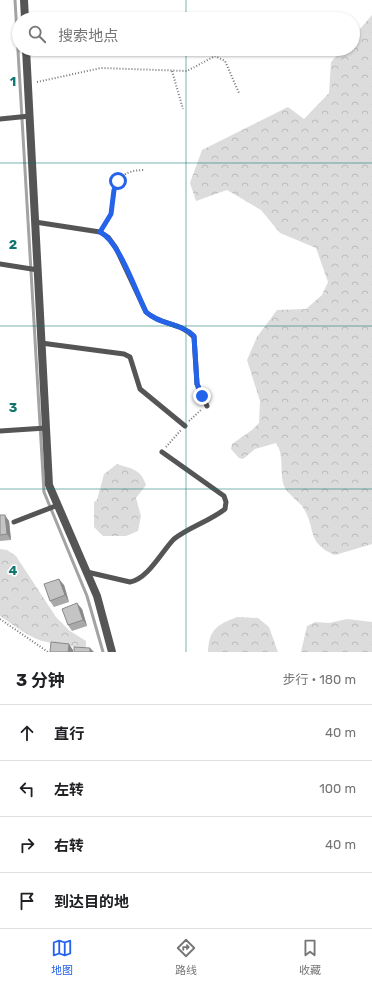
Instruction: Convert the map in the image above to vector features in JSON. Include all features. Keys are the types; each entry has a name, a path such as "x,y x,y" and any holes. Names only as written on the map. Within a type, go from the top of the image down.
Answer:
{"street":[{"path":"24,0 25,12"},
{"path":"26,56 49,484 97,596 112,652"}],"lane":[{"path":"0,119 30,116"},
{"path":"35,222 100,232 108,237 116,248 146,312 153,318 186,330 194,336 197,384 207,406"},
{"path":"0,264 38,270"},
{"path":"41,343 124,354 130,357 140,389 185,426"},
{"path":"0,431 46,428"},
{"path":"87,572 130,582 135,581 147,571 175,538 210,520 225,509 226,502 224,496 162,452"},
{"path":"14,522 58,504"}],"path":[{"path":"28,84 101,68 187,71 215,56 224,61 239,93"},
{"path":"172,71 183,109"},
{"path":"100,232 111,214 114,190 118,181 124,174 133,170 145,170"},
{"path":"0,620 48,652"}],"green space":[{"path":"372,15 372,544 335,555 319,545 315,540 302,506 285,489 280,453 276,443 255,449 243,459 239,458 231,449 232,444 252,430 259,423 260,401 247,360 257,337 277,310 306,309 322,295 328,282 316,248 280,233 261,210 227,190 196,201 190,183 202,150 288,107 304,119 329,93 331,62 337,56 360,56 360,29"},
{"path":"117,464 135,470 144,480 146,485 136,498 141,516 138,531 126,536 103,536 94,527 94,502 97,500 104,474"},
{"path":"0,549 7,550 16,556 56,617 70,631 86,641 86,647 80,649 34,638 0,616"},
{"path":"237,617 258,618 269,627 278,652 208,652 210,638 215,629"},
{"path":"347,619 372,622 372,652 301,652 307,626 315,622 329,623"}],"building":[{"path":"0,515 5,515 7,534 0,535"},
{"path":"59,579 65,595 50,601 44,584"},
{"path":"77,603 83,620 68,625 62,609"},
{"path":"51,642 69,644 68,652 50,652"},
{"path":"74,647 90,648 90,652 74,652"}],"waterway":[{"path":"15,0 16,12"},
{"path":"18,56 44,492 87,596 103,652"}],"route":[{"path":"118,181 114,190 109,220 100,232 112,240 134,288 149,316 186,330 194,336 196,342 197,384 202,396"}]}
